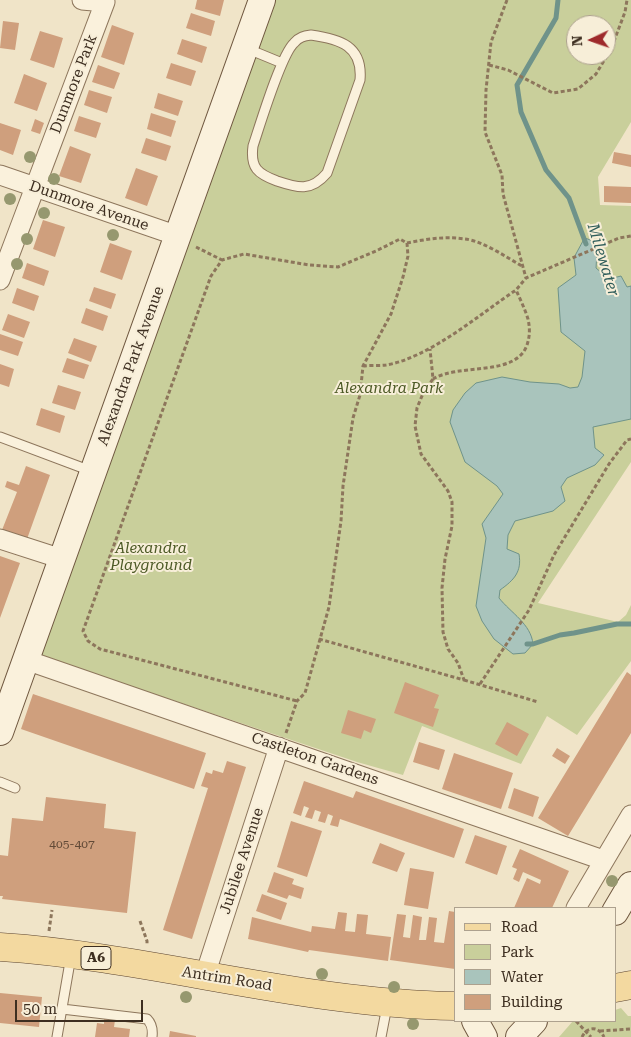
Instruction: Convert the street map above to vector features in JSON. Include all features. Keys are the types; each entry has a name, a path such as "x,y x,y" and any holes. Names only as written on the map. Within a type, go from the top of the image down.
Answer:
{"main road":[{"name":"Antrim Road","path":"0,947 71,954 363,1001 454,1006"},
{"path":"616,988 631,985"}],"street":[{"name":"Dunmore Park","path":"35,187 105,2 82,0"},
{"name":"Alexandra Park Avenue","path":"0,732 262,0"},
{"name":"Dunmore Avenue","path":"0,175 178,236"},
{"path":"0,280 35,187"},
{"path":"0,539 62,559"},
{"name":"Castleton Gardens","path":"26,660 603,860"},
{"name":"Jubilee Avenue","path":"205,976 279,747"},
{"path":"577,907 631,815"},
{"path":"616,910 631,884"},
{"path":"476,1022 484,1037"},
{"path":"519,1037 533,1022"}],"lane":[{"path":"311,35 322,36 348,46 359,59 361,68 360,80 327,173 321,180 304,188 296,188 262,175 254,165 252,156 253,146 282,64 292,44 301,37 311,35"},
{"path":"245,48 282,64"},
{"path":"0,437 93,472"},
{"path":"0,782 15,788"},
{"path":"57,1037 71,954"},
{"path":"381,1037 387,1003"},
{"path":"62,1009 147,1019 151,1022 152,1037"}],"path":[{"path":"507,0 491,42 486,90 485,132 502,175 503,194 526,278"},
{"path":"489,65 508,70 553,93 578,89 596,74 618,32 627,0"},
{"path":"178,236 222,260"},
{"path":"363,366 386,365 405,360 430,349 516,290 526,278 619,238 631,236"},
{"path":"297,701 100,649 88,641 83,631 211,276 222,260 244,254 301,264 338,267 400,239 407,243 425,239 467,239 492,249 523,267"},
{"path":"279,747 289,726 297,701 304,693 328,607 341,522 343,486 353,418 360,395 363,366 391,314 408,256 407,243"},
{"path":"464,680 458,663 448,649 443,632 442,588 445,559 452,526 452,502 448,491 421,454 415,426 417,408 424,391 433,379 442,374 497,367 512,363 525,352 530,336 528,319 516,290"},
{"path":"430,349 433,379"},
{"path":"480,684 529,610 554,555 609,464 627,440 631,439"},
{"path":"319,639 538,702"},
{"path":"577,1022 590,1037"},
{"path":"582,1037 586,1031 593,1028 600,1030 631,1029"},
{"path":"600,1030 604,1037"}],"green space":[{"name":"Alexandra Park","path":"273,0 631,0 631,122 598,177 600,205 631,206 631,462 538,603 618,622 626,615 631,605 631,661 577,735 547,716 521,764 422,726 403,775 357,762 35,654"},
{"path":"621,1008 628,1016 631,1016 631,1037 559,1037 572,1022 616,1022 616,1010"}],"water":[{"path":"585,238 593,241 597,252 596,268 609,279 621,276 627,287 631,286 631,419 593,427 595,448 604,455 595,465 567,478 561,487 565,501 553,511 515,521 508,535 507,549 519,554 518,571 513,579 500,590 499,598 529,630 533,644 525,653 513,654 494,639 482,621 476,606 486,538 482,524 503,494 497,486 465,462 450,422 453,410 465,393 476,383 502,377 530,382 559,384 570,388 578,387 582,377 585,351 561,332 558,288 576,275 574,258"}],"building":[{"path":"197,0 224,0 220,16 195,9"},
{"path":"191,13 215,21 211,36 186,28"},
{"path":"3,21 19,23 15,50 0,48"},
{"path":"112,25 134,33 124,65 101,57"},
{"path":"40,31 63,38 54,68 30,60"},
{"path":"182,39 207,47 202,63 177,54"},
{"path":"171,63 196,71 191,86 166,78"},
{"path":"98,65 120,73 114,89 92,82"},
{"path":"24,74 47,83 37,111 14,103"},
{"path":"89,90 112,97 107,113 84,105"},
{"path":"158,93 183,101 178,116 154,108"},
{"path":"151,113 176,121 171,137 147,129"},
{"path":"79,116 101,123 96,138 74,131"},
{"path":"35,119 44,123 40,134 31,131"},
{"path":"0,123 21,130 13,155 0,150"},
{"path":"146,138 171,146 166,161 141,153"},
{"path":"70,146 91,154 81,183 59,176"},
{"path":"614,152 631,155 631,167 612,163"},
{"path":"136,168 158,176 147,206 125,198"},
{"path":"604,186 631,187 631,203 604,202"},
{"path":"43,220 65,227 55,257 33,249"},
{"path":"110,243 132,251 122,280 100,272"},
{"path":"27,263 49,271 44,286 22,278"},
{"path":"94,287 116,294 111,309 89,301"},
{"path":"17,288 39,296 34,311 12,303"},
{"path":"86,308 108,316 103,331 81,323"},
{"path":"8,314 30,322 24,338 2,330"},
{"path":"0,334 23,342 18,356 0,350"},
{"path":"74,338 97,346 91,362 68,353"},
{"path":"67,358 89,365 84,379 62,372"},
{"path":"0,364 14,369 9,387 0,384"},
{"path":"58,385 81,392 75,410 52,403"},
{"path":"41,408 65,416 60,433 36,425"},
{"path":"26,466 50,475 27,539 2,530 17,492 5,487 7,481 19,485"},
{"path":"0,556 20,563 0,618"},
{"path":"627,672 631,675 631,733 568,836 538,818"},
{"path":"405,682 439,695 434,708 439,709 433,727 394,713"},
{"path":"33,694 206,753 194,789 21,729"},
{"path":"348,710 376,719 371,733 364,730 361,739 341,733"},
{"path":"507,722 529,734 517,756 495,744"},
{"path":"419,742 445,750 439,770 413,762"},
{"path":"557,748 570,756 565,764 552,756"},
{"path":"454,753 513,773 501,809 442,789"},
{"path":"227,761 246,767 192,939 163,930 208,788 201,786 206,772 212,774 213,770 223,773"},
{"path":"304,781 353,798 356,791 464,829 454,858 340,819 338,827 330,825 333,816 328,814 325,823 318,821 321,812 315,810 312,819 305,817 309,808 304,806 301,816 293,813"},
{"path":"514,788 539,797 533,817 508,808"},
{"path":"46,797 106,804 104,828 136,832 127,913 2,899 3,896 0,896 0,855 8,856 12,818 43,821"},
{"path":"291,821 322,831 307,877 277,867"},
{"path":"475,835 507,846 497,875 465,863"},
{"path":"380,843 405,853 397,872 372,863"},
{"path":"520,849 569,871 552,907 514,907 527,878 540,884 541,880 523,872 519,882 513,879 517,869 512,867"},
{"path":"410,868 434,872 428,909 404,905"},
{"path":"274,872 294,879 292,884 304,888 301,899 289,895 287,899 267,892"},
{"path":"262,894 287,903 281,920 256,911"},
{"path":"449,911 454,912 454,969 390,960 397,914 406,915 403,937 410,938 413,915 422,917 419,940 426,940 429,917 437,918 434,942 444,943"},
{"path":"338,912 347,913 345,931 355,932 357,914 368,915 366,934 391,937 388,961 309,950 308,952 248,939 252,917 311,932 312,926 335,929"},
{"path":"0,993 42,997 39,1027 0,1023"},
{"path":"104,1019 115,1020 114,1027 130,1029 129,1037 95,1037 97,1023 104,1024"},
{"path":"170,1031 196,1036 196,1037 169,1037"}],"waterway":[{"name":"Milewater","path":"558,0 556,18 517,85 521,112 546,170 569,198 586,244"},
{"name":"Milewater","path":"527,644 533,644 560,635 617,624 631,624"}],"park label":[{"name":"Alexandra Playground","path":"151,558"}]}
